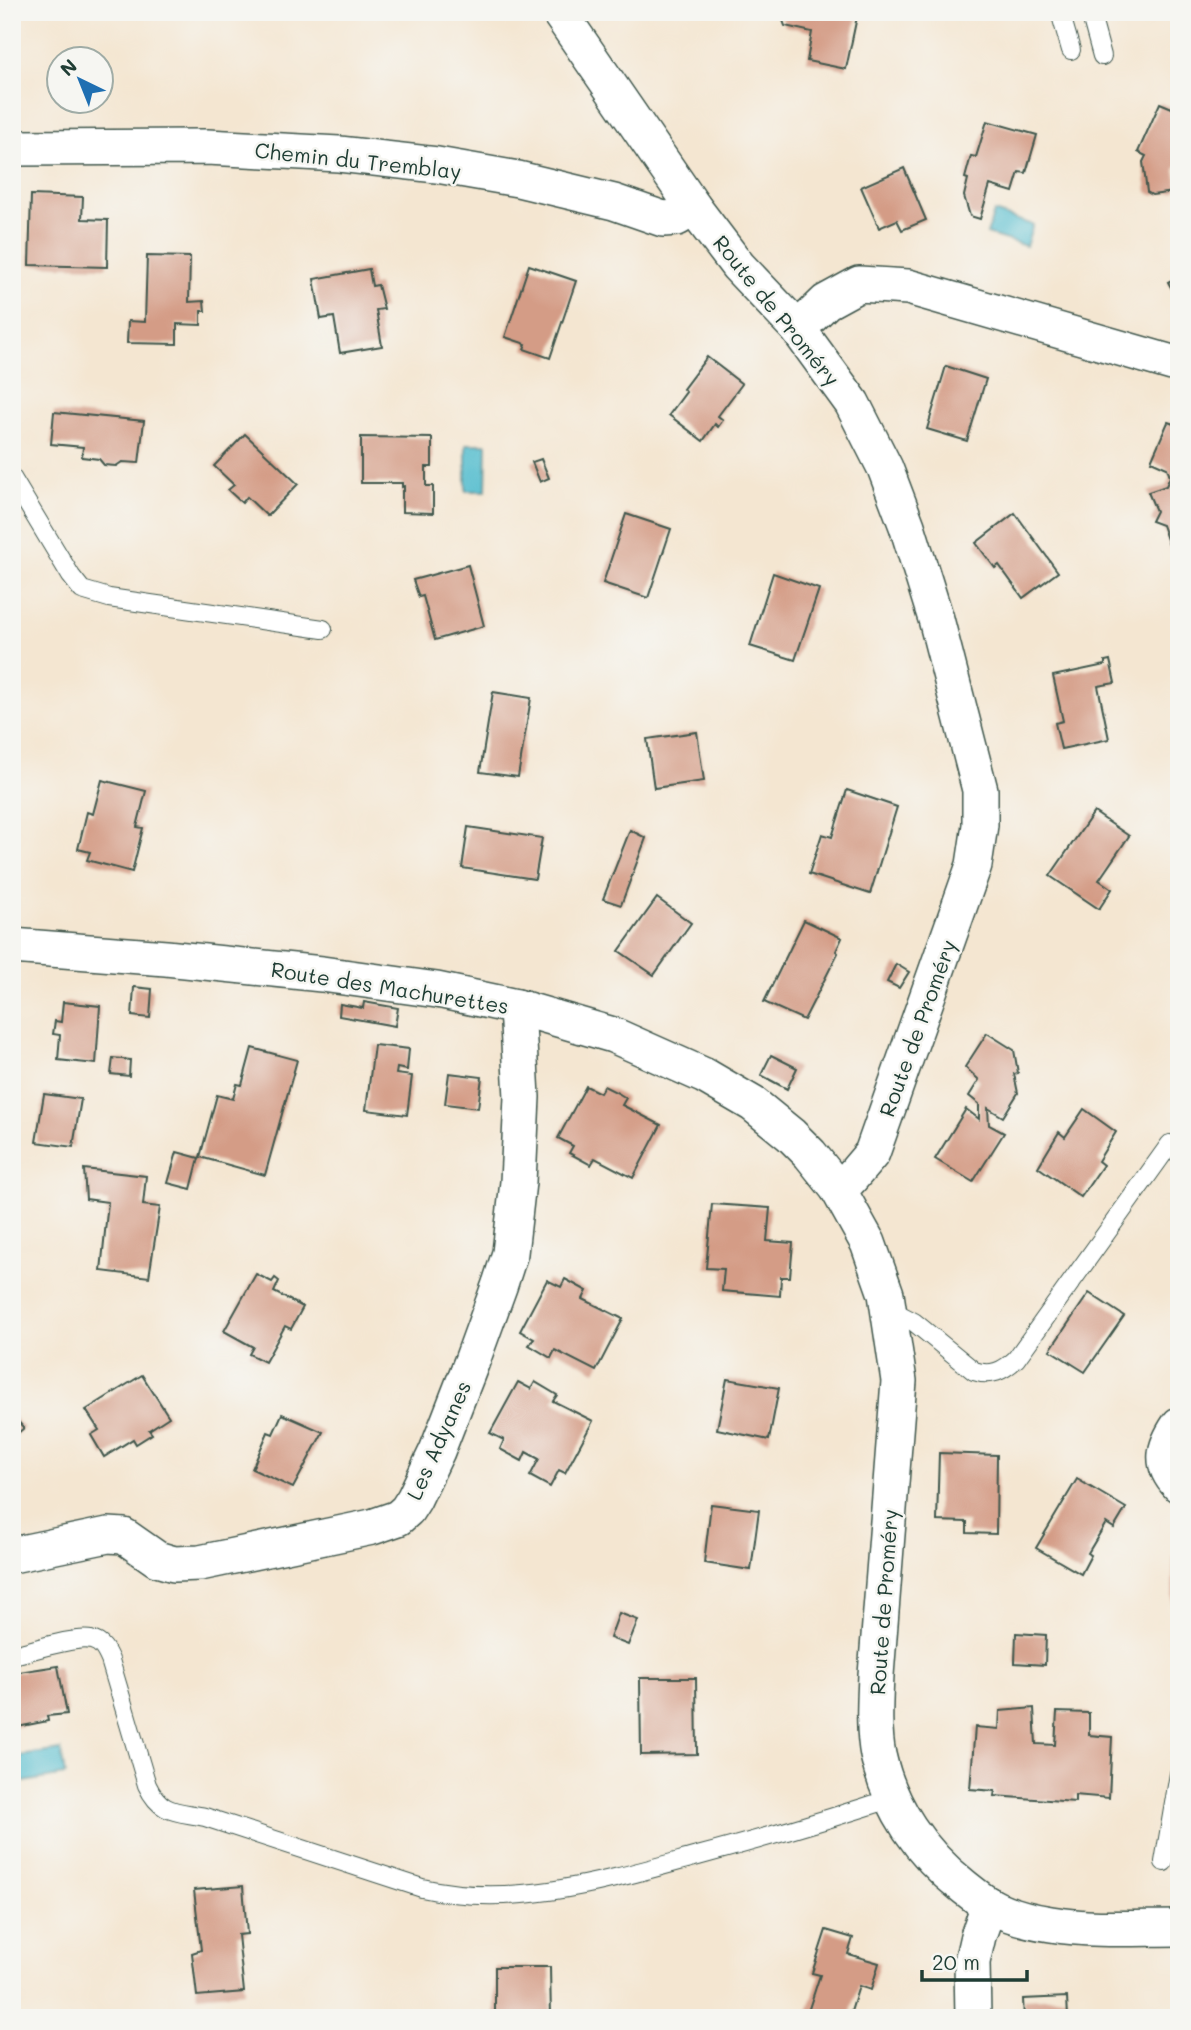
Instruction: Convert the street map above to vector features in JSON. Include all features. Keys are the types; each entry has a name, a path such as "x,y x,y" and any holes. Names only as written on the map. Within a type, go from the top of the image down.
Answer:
{"street":[{"name":"Route de Proméry","path":"559,12 694,208 738,266 798,329 852,403 886,468 907,526 936,620 979,790 980,825 974,865 950,936 872,1153 838,1189 868,1243 886,1294 899,1381 876,1675 878,1754 893,1798 917,1841 945,1872 989,1905 1051,1924 1179,1928"},
{"name":"Chemin du Tremblay","path":"12,148 207,147 339,154 437,165 518,179 614,202 663,219 677,218 694,208"},
{"path":"798,329 826,302 859,284 898,286 1179,365"},
{"name":"Route des Machurettes","path":"12,946 322,974 437,990 517,1007 613,1035 705,1076 753,1104 810,1154 838,1189"},
{"name":"Les Adyanes","path":"12,1555 108,1535 124,1536 158,1559 174,1564 200,1563 372,1527 398,1518 407,1510 437,1451 492,1308 510,1253 518,1182 522,1097 517,1007"},
{"path":"1179,1425 1167,1444 1165,1455 1166,1466 1179,1485"},
{"path":"973,2018 972,1962 989,1905"}],"lane":[{"path":"1060,12 1071,50"},
{"path":"1090,12 1102,56"},
{"path":"12,478 82,590 108,598 323,629"},
{"path":"889,1309 914,1322 974,1371 995,1373 1007,1368 1170,1143"},
{"path":"13,1655 77,1640 93,1640 100,1644 110,1660 147,1785 153,1797 169,1810 205,1817 446,1894 486,1897 569,1889 795,1830 893,1798"},
{"path":"1164,1862 1179,1774"}],"water":[{"path":"994,212 1033,225 1026,246 987,234"},
{"path":"466,444 487,444 486,491 466,491"},
{"path":"61,1750 65,1775 12,1784 12,1757"}],"building":[{"path":"780,12 858,12 846,69 807,61 812,32 785,26"},
{"path":"1160,103 1179,111 1179,162 1175,170 1178,187 1174,192 1152,195 1147,192 1143,162 1146,156 1138,152"},
{"path":"987,121 1037,135 1026,173 1019,172 1013,192 990,185 980,219 970,216 964,196 968,179 965,178 971,156 976,157"},
{"path":"904,168 926,220 902,230 897,220 879,228 861,187"},
{"path":"31,195 83,197 82,219 108,220 107,267 29,265"},
{"path":"147,256 190,257 189,302 204,301 205,311 201,311 201,325 177,324 177,344 127,343 128,321 145,322"},
{"path":"529,265 576,281 550,358 524,349 526,344 505,337"},
{"path":"369,269 372,286 378,285 384,309 376,310 382,346 340,353 334,317 321,319 314,279"},
{"path":"1179,276 1179,302 1168,282"},
{"path":"707,357 742,384 718,416 723,420 718,427 715,424 703,441 669,415 686,392 683,389"},
{"path":"946,366 986,379 967,441 927,429"},
{"path":"54,412 144,421 139,463 104,465 99,459 82,457 83,447 51,444"},
{"path":"1168,422 1179,426 1179,549 1171,551 1162,525 1151,521 1156,511 1148,492 1166,486 1170,477 1167,468 1151,461"},
{"path":"245,434 298,484 267,516 247,497 242,503 228,490 234,485 214,466"},
{"path":"361,437 432,438 432,467 426,467 426,486 433,486 433,513 402,512 402,483 361,483"},
{"path":"541,459 549,478 540,482 532,462"},
{"path":"1015,513 1058,572 1023,598 999,565 995,568 976,543"},
{"path":"626,514 671,529 648,598 603,583"},
{"path":"468,565 484,626 435,640 423,596 419,597 413,580"},
{"path":"773,573 819,589 795,660 750,646"},
{"path":"1110,660 1115,683 1098,686 1109,739 1061,749 1055,723 1063,721 1053,676 1105,665 1105,661"},
{"path":"493,692 531,698 518,777 480,772"},
{"path":"697,732 704,781 654,788 647,739"},
{"path":"102,780 146,791 137,827 143,828 132,872 87,860 90,852 78,849 87,812 93,814"},
{"path":"847,790 897,807 870,894 809,874 822,834 832,837"},
{"path":"1094,812 1129,836 1099,880 1112,889 1099,909 1050,876"},
{"path":"468,827 542,838 535,879 462,868"},
{"path":"630,830 646,838 621,905 603,899"},
{"path":"657,898 691,923 654,975 619,951"},
{"path":"804,920 842,938 836,951 838,953 804,1020 764,1002"},
{"path":"896,964 909,972 899,988 887,982"},
{"path":"134,987 152,989 150,1018 132,1016"},
{"path":"63,1002 100,1006 96,1064 58,1060 60,1035 53,1034 55,1021 61,1022"},
{"path":"364,1002 398,1008 395,1026 339,1016 340,1004 363,1008"},
{"path":"987,1033 1014,1050 1018,1073 1014,1074 1018,1093 1003,1117 988,1108 989,1125 1004,1133 973,1182 935,1159 966,1109 979,1119 979,1104 969,1096 979,1080 965,1067"},
{"path":"374,1045 409,1049 407,1070 397,1068 396,1074 412,1076 407,1115 366,1110"},
{"path":"252,1048 297,1060 265,1175 200,1157 217,1095 233,1099 237,1084 242,1085"},
{"path":"771,1055 797,1068 787,1089 761,1075"},
{"path":"113,1058 130,1060 129,1076 111,1074"},
{"path":"449,1073 482,1077 478,1108 445,1104"},
{"path":"586,1086 600,1093 604,1086 618,1093 626,1098 622,1105 661,1125 633,1178 595,1158 591,1165 569,1153 573,1146 558,1138"},
{"path":"44,1094 81,1099 73,1147 36,1142"},
{"path":"1084,1109 1116,1132 1098,1161 1103,1165 1081,1197 1038,1167 1059,1132 1065,1137"},
{"path":"177,1152 199,1158 191,1189 168,1183"},
{"path":"84,1169 146,1176 143,1205 160,1207 149,1277 101,1271 108,1202 86,1199"},
{"path":"712,1204 770,1208 767,1241 793,1243 790,1277 781,1277 780,1296 722,1291 724,1269 706,1268"},
{"path":"256,1274 272,1282 275,1278 279,1281 274,1292 303,1307 291,1329 285,1326 265,1362 249,1354 253,1347 224,1331"},
{"path":"565,1279 587,1291 583,1299 623,1319 596,1371 555,1350 551,1358 529,1345 534,1339 520,1331 547,1280 561,1287"},
{"path":"1089,1293 1124,1316 1085,1372 1050,1350"},
{"path":"142,1375 169,1417 149,1430 152,1434 136,1444 133,1439 104,1457 91,1435 99,1430 86,1410"},
{"path":"727,1379 779,1388 769,1440 717,1429"},
{"path":"518,1382 531,1389 535,1382 557,1395 553,1401 593,1421 565,1473 559,1470 550,1487 530,1476 539,1459 526,1452 522,1461 500,1449 504,1440 490,1433"},
{"path":"282,1414 323,1432 293,1488 252,1469 268,1432 273,1434"},
{"path":"12,1415 24,1428 12,1438"},
{"path":"939,1453 997,1455 996,1534 967,1533 967,1522 937,1521"},
{"path":"1077,1479 1126,1508 1114,1528 1106,1523 1088,1553 1091,1555 1081,1574 1036,1548"},
{"path":"711,1504 759,1510 751,1570 704,1563"},
{"path":"1173,1557 1179,1557 1179,1620 1172,1620"},
{"path":"619,1613 638,1620 628,1645 610,1638"},
{"path":"1016,1633 1046,1635 1045,1665 1015,1663"},
{"path":"58,1666 67,1714 47,1716 48,1721 12,1728 12,1673"},
{"path":"640,1678 696,1678 697,1754 641,1755"},
{"path":"1034,1708 1036,1744 1055,1745 1057,1712 1089,1713 1089,1735 1112,1737 1109,1798 1075,1795 1075,1802 994,1796 995,1791 970,1789 975,1727 999,1729 1000,1711"},
{"path":"243,1886 247,1934 238,1935 244,1992 197,1996 192,1953 201,1950 194,1890"},
{"path":"826,1930 853,1938 848,1954 879,1963 871,1990 859,1986 849,2018 806,2018 820,1975 812,1973"},
{"path":"495,1967 550,1967 551,2018 495,2018"},
{"path":"1067,1997 1068,2018 1024,2018 1023,1999"}]}
